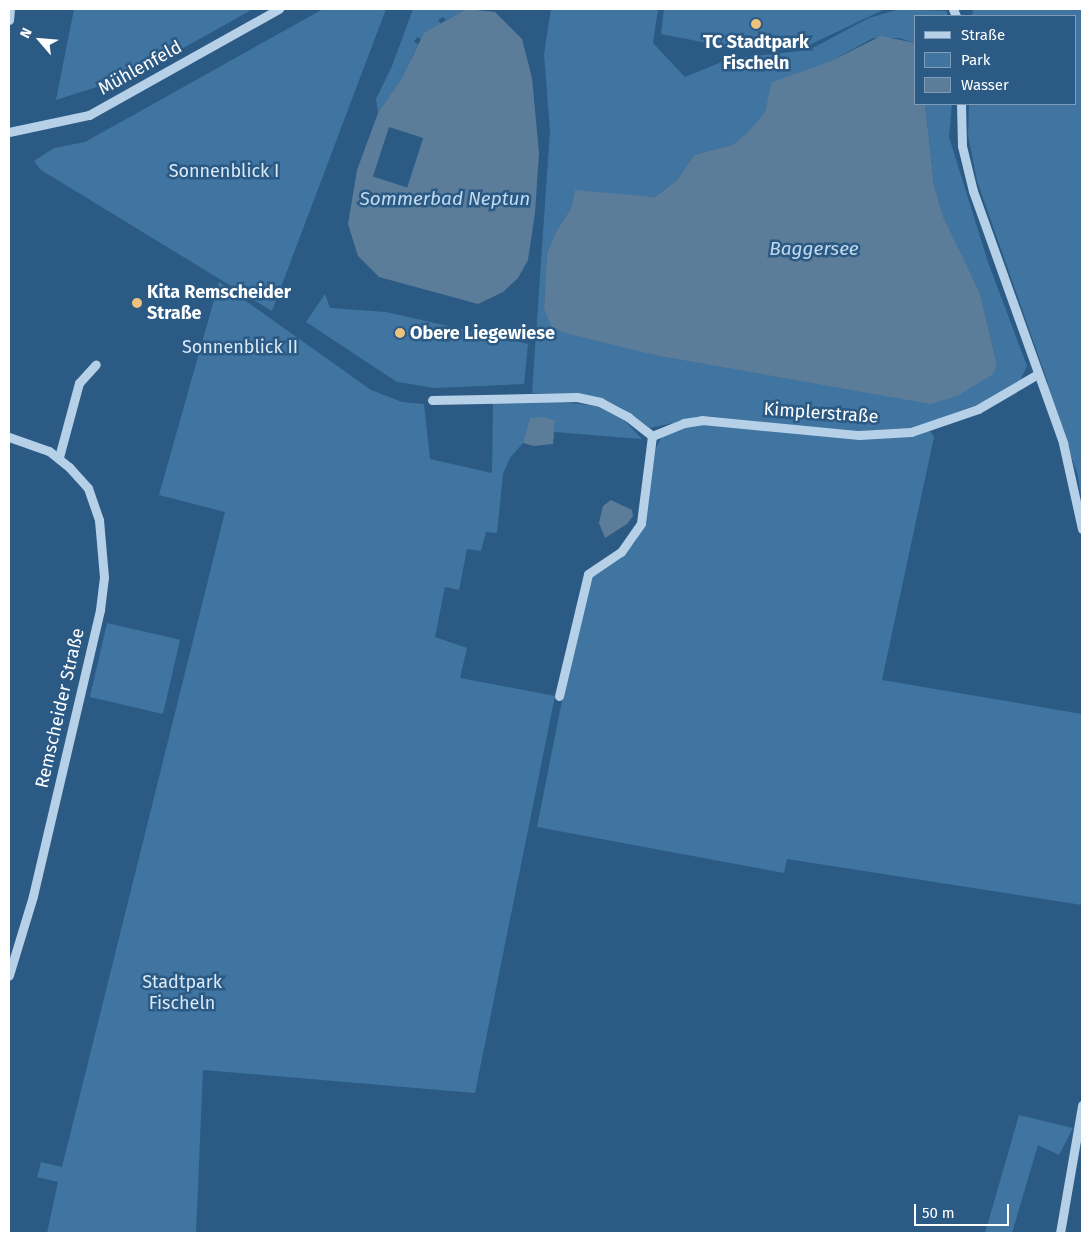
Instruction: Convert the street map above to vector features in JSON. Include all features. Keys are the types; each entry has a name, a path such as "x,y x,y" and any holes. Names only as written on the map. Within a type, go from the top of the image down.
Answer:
{"street":[{"path":"9,20 10,9"},
{"name":"Mühlenfeld","path":"9,132 89,115 279,9"},
{"path":"961,105 962,146 972,191 1069,466 1082,529"},
{"path":"59,457 79,383 96,364"},
{"name":"Kimplerstraße","path":"652,436 684,423 702,420 859,435 911,432 978,409 1038,374"},
{"path":"432,400 577,397 600,402 628,417 652,436 641,523 621,552 588,574 559,696"},
{"name":"Remscheider Straße","path":"9,438 40,446 59,457 80,478 94,502 103,548 104,577 100,610 36,887 9,974"},
{"path":"1060,1233 1082,1105"}],"green space":[{"path":"74,9 253,9 137,74 56,100"},
{"name":"Sonnenblick I","path":"323,9 386,9 272,311 41,170 34,161 54,148 85,142"},
{"path":"413,9 466,9 446,20 443,17 438,20 441,24 421,39 417,37 414,42 418,44 400,81 378,113 376,99 392,66"},
{"path":"551,9 658,9 653,43 685,77 729,59 809,50 869,18 900,9 946,11 948,15 914,15 914,43 899,38 873,38 831,61 773,82 765,112 747,133 732,145 694,155 677,180 655,197 575,191 571,208 556,232 547,253 544,308 632,348 659,356 843,388 997,365 980,293 943,216 934,185 925,105 952,105 949,137 988,262 1027,366 1019,383 977,405 910,429 891,431 844,431 706,416 650,428 622,408 600,398 577,394 532,393 550,131 544,54"},
{"name":"TC Stadtpark Fischeln","path":"664,9 885,9 805,47 743,50 661,34"},
{"path":"973,9 1082,9 1082,502 1077,472 1044,385 1048,383 977,181 968,135 969,105 1076,105 1076,15 972,15"},
{"path":"219,282 371,390 402,402 424,404 430,459 492,473 493,402 553,401 598,406 618,414 642,439 554,432 555,420 530,419 523,443 510,458 503,474 497,533 486,532 481,551 467,549 459,590 445,587 435,637 467,648 460,678 555,696 475,1093 203,1070 196,1233 47,1233 58,1182 37,1177 41,1162 62,1167 225,512 159,495"},
{"name":"Obere Liegewiese","path":"325,294 330,308 386,312 528,344 524,384 435,388 397,382 306,322"},
{"path":"706,423 843,438 906,437 930,431 934,437 882,680 1082,714 1082,905 787,859 784,873 537,827 577,625 591,576 623,554 635,542 644,523 656,448 662,436 686,426"},
{"path":"107,623 180,640 163,714 90,697"},
{"path":"1019,1115 1073,1128 1059,1155 1038,1145 1012,1233 985,1233"}],"water":[{"name":"Sommerbad Neptun","path":"466,9 495,12 522,39 532,78 539,153 535,213 528,260 518,278 503,292 478,304 379,277 358,256 348,224 357,170 378,113 400,81 424,33"},
{"name":"Baggersee","path":"881,36 914,43 914,105 925,105 934,185 943,216 980,293 997,365 992,375 957,396 931,404 659,356 565,333 551,326 544,308 547,253 556,232 571,208 575,190 655,197 677,180 694,155 732,145 747,133 765,112 772,82 831,61"},
{"path":"542,417 555,420 553,444 534,446 523,443 530,418"},
{"path":"611,500 632,510 633,516 627,524 605,538 599,523 603,506"}],"pier":[{"path":"389,127 423,138 407,188 373,176"}],"place":[{"name":"TC Stadtpark Fischeln","path":"756,24"},
{"name":"Kita Remscheider Straße","path":"137,303"},
{"name":"Obere Liegewiese","path":"400,333"}],"park label":[{"name":"Sonnenblick II","path":"240,347"},
{"name":"Stadtpark Fischeln","path":"182,993"}]}
